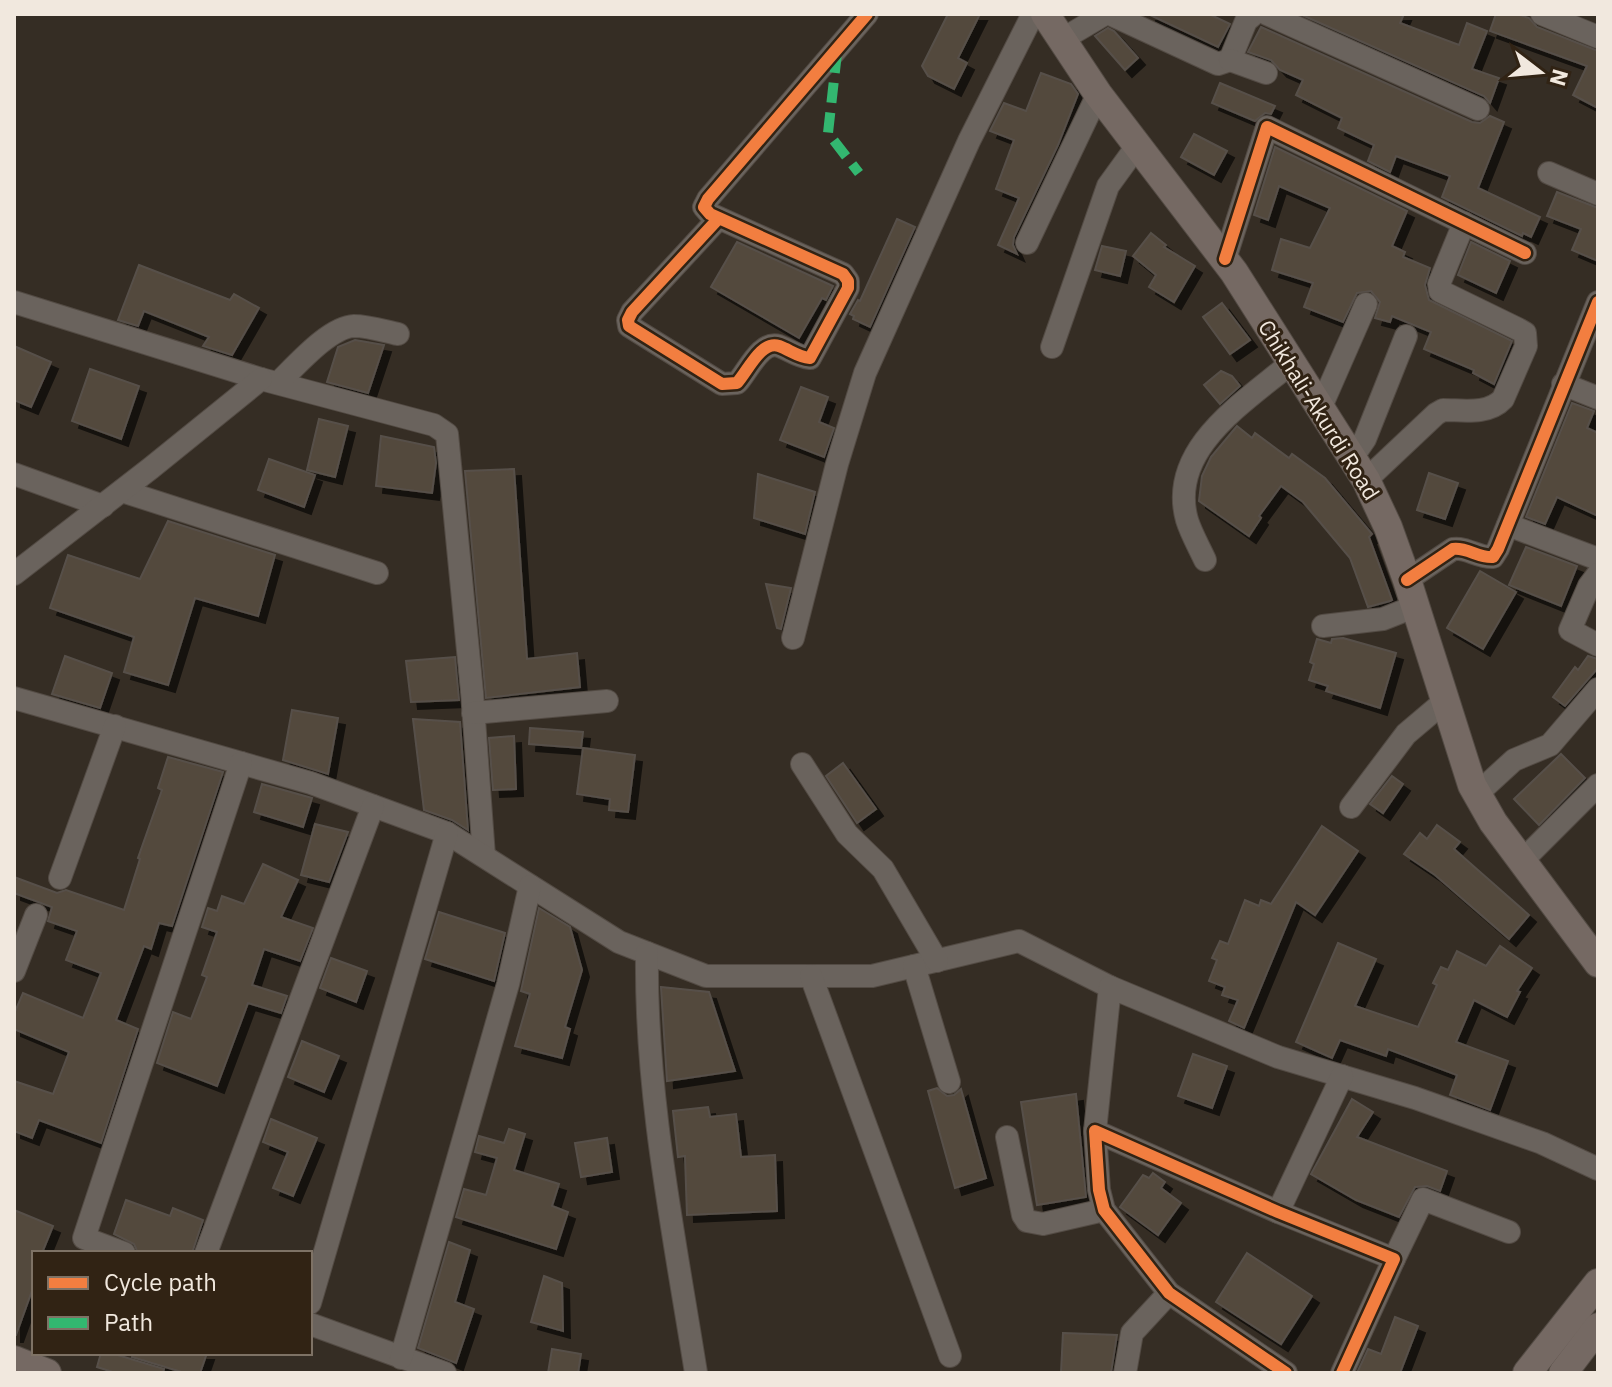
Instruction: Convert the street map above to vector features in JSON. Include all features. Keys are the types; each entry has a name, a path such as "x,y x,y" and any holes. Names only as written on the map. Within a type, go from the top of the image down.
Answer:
{"main road":[{"name":"Chikhali-Akurdi Road","path":"1045,14 1098,94 1225,259 1359,469 1388,527 1412,593 1462,758 1477,794 1493,822 1598,963"},
{"path":"1527,1373 1598,1283"},
{"path":"1563,1373 1598,1327"},
{"path":"14,1360 45,1373"}],"street":[{"path":"719,218 632,312 629,326 722,384 737,383 769,345 776,344 810,358 848,288 848,281 843,274 719,218 710,214 704,207 867,14"},
{"path":"793,638 837,464 865,373 969,141 1033,14"},
{"path":"1061,40 1108,14 1218,64 1230,60 1266,73"},
{"path":"1230,60 1246,21 1254,14"},
{"path":"1267,14 1478,109"},
{"path":"1542,14 1598,37"},
{"path":"1027,243 1098,94"},
{"path":"1225,259 1267,127 1525,253"},
{"path":"1052,347 1108,186 1137,146"},
{"path":"1549,173 1598,194"},
{"path":"1359,469 1443,410 1489,410 1497,406 1526,346 1525,333 1440,291 1439,284 1464,223"},
{"path":"14,302 269,381 434,425 447,434 484,856"},
{"path":"1323,626 1383,619 1453,549 1461,548 1486,558 1493,557 1598,302"},
{"path":"1320,409 1366,304"},
{"path":"14,574 331,334 355,326 398,334"},
{"path":"1359,469 1365,439 1406,336"},
{"path":"1205,560 1187,519 1185,498 1199,444 1291,363"},
{"path":"1563,384 1598,398"},
{"path":"14,474 103,506"},
{"path":"122,491 377,573"},
{"path":"1508,525 1598,559"},
{"path":"1598,574 1589,586 1570,630 1598,645"},
{"path":"1477,794 1514,760 1550,745 1598,689"},
{"path":"14,698 311,783 447,833 619,942 706,976 872,976 1019,941 1110,987 1278,1057 1415,1098 1542,1143 1598,1169"},
{"path":"473,713 607,701"},
{"path":"1351,807 1406,734 1445,701"},
{"path":"60,878 115,726"},
{"path":"114,1251 82,1245 241,763"},
{"path":"802,764 847,834 883,869 937,961"},
{"path":"1522,861 1598,785"},
{"path":"207,1251 373,806"},
{"path":"312,1296 447,833"},
{"path":"401,1358 508,984 530,886"},
{"path":"14,971 36,915"},
{"path":"647,953 646,1012 654,1106 696,1373"},
{"path":"914,966 949,1082"},
{"path":"811,976 950,1356"},
{"path":"1110,987 1095,1131 1099,1190 1104,1210 1169,1293 1286,1373"},
{"path":"1278,1212 1342,1076"},
{"path":"1095,1131 1278,1212 1394,1259"},
{"path":"1007,1137 1023,1215 1027,1221 1043,1224 1104,1210"},
{"path":"1342,1373 1423,1199 1509,1232"},
{"path":"1125,1373 1132,1333 1169,1293"},
{"path":"312,1325 445,1373"}],"building":[{"path":"948,14 980,14 958,58 967,63 954,89 928,76 922,66"},
{"path":"1148,14 1209,14 1230,24 1218,47"},
{"path":"1404,14 1400,23 1459,45 1467,23 1487,31 1472,69 1499,78 1490,103 1484,96 1302,15"},
{"path":"1496,14 1517,14 1529,18 1537,27 1598,51 1598,108 1573,95 1587,66 1490,31"},
{"path":"1261,27 1472,122 1480,123 1490,116 1504,122 1478,188 1540,217 1531,237 1523,233 1522,236 1442,197 1450,176 1396,156 1390,172 1368,161 1374,145 1338,128 1342,118 1296,95 1303,80 1280,70 1271,60 1248,52"},
{"path":"1108,28 1138,58 1125,70 1095,36"},
{"path":"1041,73 1071,84 1078,94 1058,145 1014,237 1017,254 998,245 1019,198 996,189 1014,140 990,131 1004,103 1026,111"},
{"path":"1220,83 1275,106 1271,114 1265,113 1255,121 1212,103"},
{"path":"1194,134 1227,151 1214,175 1181,157"},
{"path":"1275,147 1407,211 1392,246 1405,252 1403,257 1430,268 1425,285 1429,300 1512,341 1494,384 1473,373 1474,370 1424,349 1431,332 1392,316 1390,322 1375,318 1380,302 1371,291 1357,293 1343,322 1304,307 1313,283 1272,270 1281,239 1310,248 1330,208 1279,186 1268,220 1254,215"},
{"path":"1557,192 1598,208 1598,261 1572,250 1581,229 1547,216"},
{"path":"897,219 915,227 870,327 853,319 854,316 850,314 860,301"},
{"path":"1151,233 1166,245 1164,247 1195,266 1174,302 1149,287 1156,275 1133,256"},
{"path":"737,242 833,286 826,300 822,298 799,338 711,287"},
{"path":"1471,242 1510,261 1496,293 1458,275"},
{"path":"1102,246 1126,251 1120,276 1095,270"},
{"path":"139,265 230,300 234,294 259,308 232,355 203,346 209,337 144,311 138,326 118,320"},
{"path":"1222,303 1250,340 1230,354 1203,317"},
{"path":"355,340 384,345 368,393 327,382 338,347"},
{"path":"14,346 51,362 31,407 14,400"},
{"path":"90,369 139,386 121,439 72,421"},
{"path":"1221,371 1232,376 1240,386 1220,404 1204,385"},
{"path":"801,387 828,397 819,422 834,428 824,457 780,440"},
{"path":"1572,403 1594,411 1587,428 1598,433 1598,516 1557,497 1545,524 1526,517"},
{"path":"319,419 348,426 335,477 307,470"},
{"path":"1237,426 1252,438 1255,433 1289,458 1292,454 1325,478 1372,534 1369,537 1392,600 1368,607 1350,558 1303,502 1281,486 1249,536 1199,501 1202,476 1211,457"},
{"path":"381,436 434,447 436,463 432,493 376,486"},
{"path":"269,459 315,475 304,507 258,490"},
{"path":"514,469 527,659 577,653 580,687 486,698 465,471"},
{"path":"1429,473 1458,483 1445,519 1417,510"},
{"path":"758,474 815,492 805,534 754,518"},
{"path":"168,521 275,555 258,616 195,598 168,685 124,672 134,637 50,608 68,555 140,579"},
{"path":"1526,547 1577,566 1561,606 1509,585"},
{"path":"1480,571 1516,592 1483,649 1447,628"},
{"path":"766,584 791,588 781,629 777,628"},
{"path":"1343,638 1396,653 1380,708 1326,691 1328,686 1309,680 1314,664 1310,662 1317,639 1331,643 1332,639"},
{"path":"65,656 112,673 100,708 52,694"},
{"path":"1588,656 1598,659 1598,668 1565,706 1553,697 1575,667 1578,670"},
{"path":"455,657 459,700 411,702 406,661"},
{"path":"292,710 338,718 328,774 283,760"},
{"path":"413,719 460,722 468,830 452,820 424,810"},
{"path":"530,728 583,732 581,748 529,744"},
{"path":"514,736 516,789 493,790 489,738"},
{"path":"583,748 635,755 628,812 609,810 610,799 577,794"},
{"path":"1561,754 1585,778 1539,825 1514,799"},
{"path":"168,757 223,772 172,926 159,923 151,949 144,946 116,1020 138,1029 101,1143 39,1120 32,1138 14,1131 14,1081 53,1094 69,1052 14,1029 14,1014 23,993 83,1018 101,973 66,960 77,931 48,921 52,907 14,893 14,877 57,893 66,890 124,910 162,790 158,788"},
{"path":"843,763 876,809 857,823 826,776"},
{"path":"1392,776 1403,784 1383,813 1370,804"},
{"path":"262,784 312,798 303,827 254,812"},
{"path":"315,824 348,832 329,882 301,875"},
{"path":"1437,825 1460,842 1454,849 1529,915 1509,939 1435,875 1404,854 1420,833 1427,839"},
{"path":"1322,826 1358,851 1315,915 1296,902 1244,1028 1229,1021 1238,1000 1222,995 1225,987 1209,981 1217,960 1212,958 1220,941 1228,944 1245,900 1259,906 1261,900 1271,904"},
{"path":"263,864 298,880 281,917 313,928 300,961 264,949 252,985 287,996 281,1013 248,1003 217,1086 157,1063 173,1012 191,1019 207,977 202,975 217,932 202,927 208,908 217,911 222,896 244,904"},
{"path":"539,908 570,927 582,970 565,1027 570,1029 562,1058 515,1046 530,994 521,991"},
{"path":"439,912 505,933 494,981 425,959"},
{"path":"1338,943 1376,959 1355,1006 1418,1027 1437,985 1433,983 1441,967 1448,970 1457,951 1486,966 1500,946 1532,968 1517,991 1520,992 1507,1017 1474,1000 1456,1042 1508,1061 1490,1110 1450,1095 1457,1075 1388,1049 1386,1056 1340,1040 1332,1058 1296,1042"},
{"path":"331,958 367,971 356,1002 320,988"},
{"path":"661,987 709,992 735,1071 667,1081"},
{"path":"302,1041 339,1056 324,1092 288,1077"},
{"path":"1193,1054 1227,1066 1212,1108 1178,1096"},
{"path":"937,1088 947,1096 961,1089 986,1178 955,1188 928,1091"},
{"path":"1076,1094 1086,1197 1037,1205 1021,1102"},
{"path":"1352,1099 1373,1112 1357,1137 1447,1171 1440,1191 1427,1186 1415,1187 1399,1217 1356,1200 1311,1174"},
{"path":"708,1107 710,1117 736,1114 741,1157 775,1155 777,1211 687,1215 685,1156 678,1157 673,1111"},
{"path":"271,1119 317,1138 293,1196 273,1188 288,1152 263,1142"},
{"path":"509,1129 525,1134 514,1170 559,1184 552,1206 568,1212 556,1249 456,1217 464,1189 486,1195 497,1158 475,1152 479,1136 504,1143"},
{"path":"607,1138 612,1172 581,1177 575,1143"},
{"path":"1153,1173 1165,1182 1161,1188 1181,1203 1158,1235 1120,1207 1143,1175 1149,1178"},
{"path":"126,1200 170,1216 173,1208 203,1220 193,1251 137,1251 134,1244 114,1234"},
{"path":"14,1210 53,1226 43,1251 32,1251 32,1291 14,1335"},
{"path":"449,1242 470,1250 455,1302 474,1309 456,1363 418,1348"},
{"path":"1247,1253 1312,1296 1281,1344 1216,1302"},
{"path":"544,1276 562,1283 563,1331 531,1322"},
{"path":"1395,1317 1418,1326 1400,1373 1357,1373 1368,1349 1381,1354"},
{"path":"1063,1333 1117,1335 1111,1373 1061,1373"},
{"path":"552,1349 581,1354 578,1373 548,1373"},
{"path":"100,1355 118,1355 164,1369 163,1373 116,1373 97,1367"},
{"path":"206,1355 200,1373 185,1373 132,1357"}],"marked path":[{"path":"837,53 828,133 859,173"}],"cycle path":[{"path":"719,218 632,312 629,326 722,384 737,383 755,358 772,345 810,358 848,288 848,281 843,274 710,214 704,207 867,14"},
{"path":"1225,259 1267,127 1525,253"},
{"path":"1407,580 1453,549 1493,557 1598,302"},
{"path":"1286,1373 1169,1293 1104,1210 1099,1190 1095,1131 1278,1212 1394,1259 1342,1373"}]}
